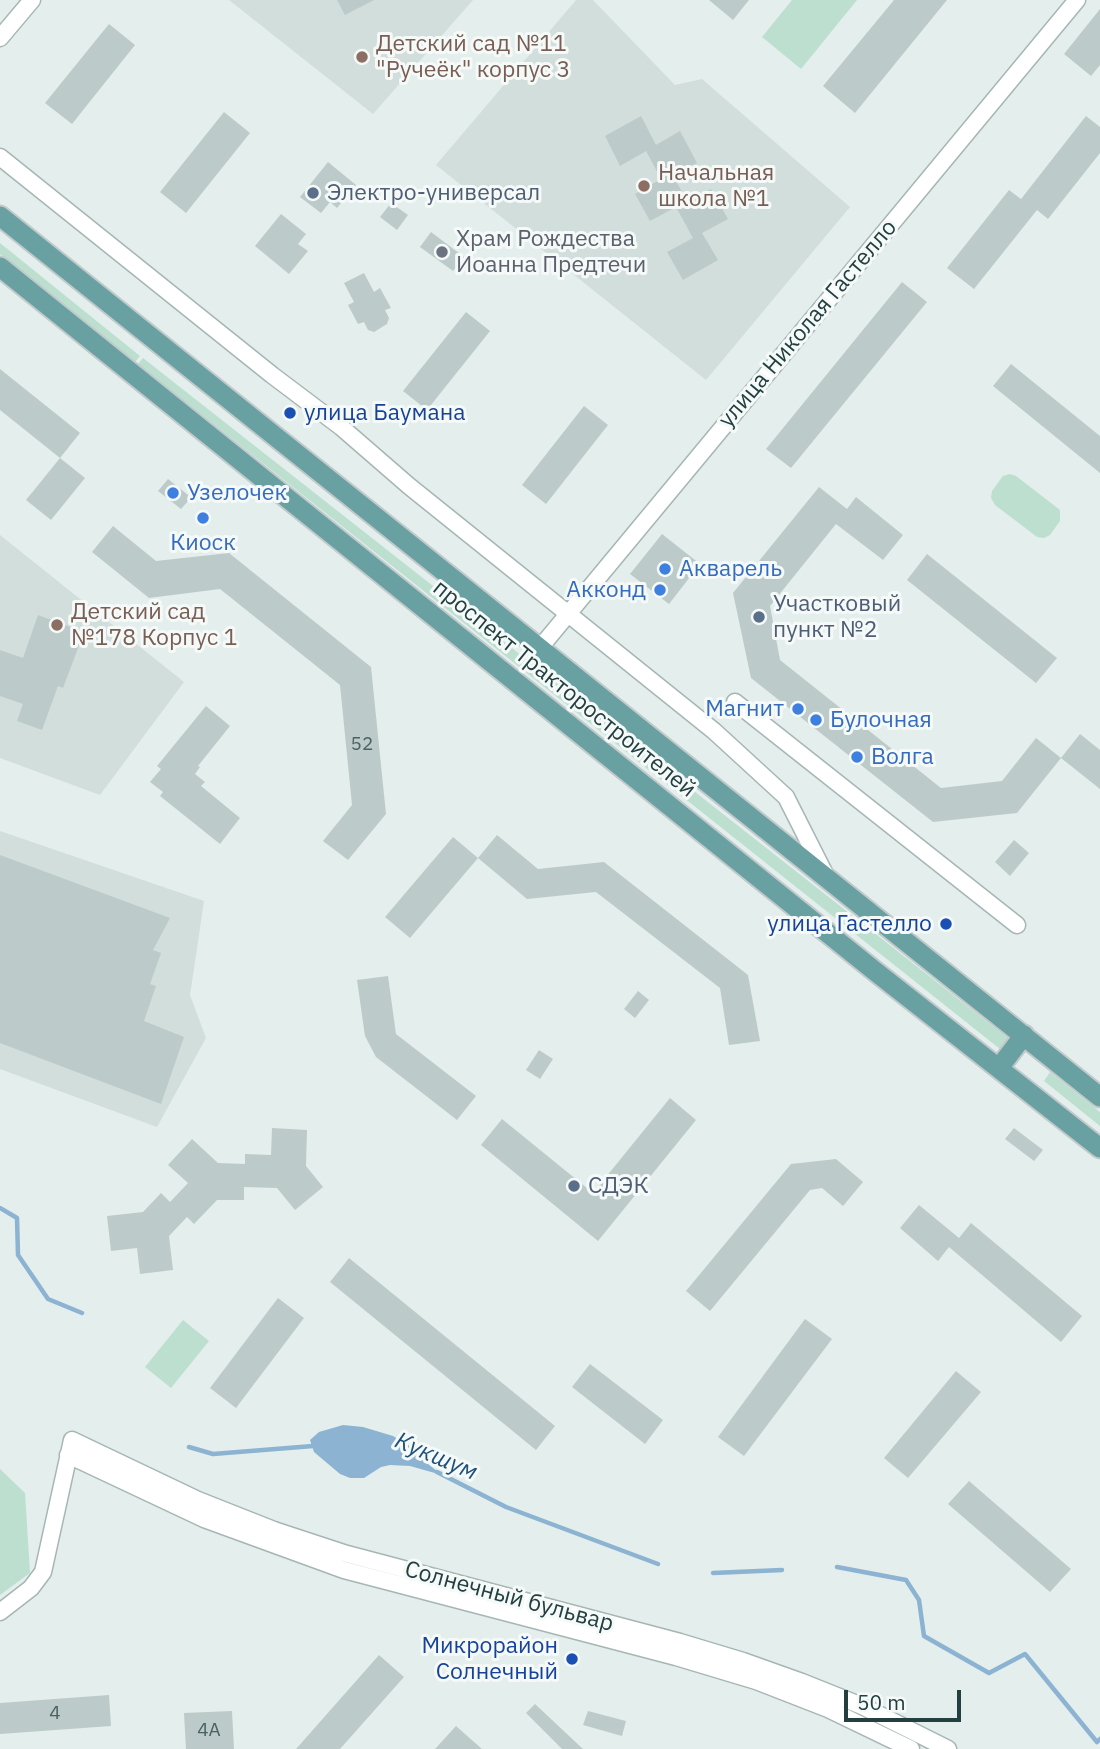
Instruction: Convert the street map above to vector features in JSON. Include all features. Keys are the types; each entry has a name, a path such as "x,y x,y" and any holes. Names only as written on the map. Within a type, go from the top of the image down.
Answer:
{"main road":[{"name":"проспект Тракторостроителей","path":"0,216 1100,1097"},
{"name":"проспект Тракторостроителей","path":"0,267 1100,1148"},
{"path":"999,1068 1024,1035"}],"street":[{"path":"0,38 32,0"},
{"name":"улица Николая Гастелло","path":"539,649 1077,0"},
{"path":"0,157 341,427 399,478 714,731 786,797 826,876"},
{"path":"735,702 1017,925"},
{"name":"Солнечный бульвар","path":"0,1612 31,1588 43,1572 70,1447 204,1519 345,1562 499,1602 680,1642 755,1665 862,1706 948,1749"},
{"name":"Солнечный бульвар","path":"499,1602 756,1681 828,1709 911,1749"}],"shaded area":[{"name":"Детский сад №11 \"Ручеёк\" корпус 3","path":"229,0 473,0 373,114"},
{"name":"Начальная школа №1","path":"576,0 593,0 675,85 702,79 850,207 706,380 436,165"},
{"name":"Детский сад №178 Корпус 1","path":"0,535 184,682 100,795 0,758"},
{"path":"0,831 204,901 190,995 206,1038 157,1127 0,1069"}],"green space":[{"path":"792,0 857,0 801,69 762,37"},
{"path":"0,243 140,356 135,362 0,254"},
{"path":"143,358 1008,1038 1000,1049 138,364"},
{"path":"1010,474 1060,510 1060,521 1050,535 1037,537 995,505 991,498 992,491 1003,476"},
{"path":"1050,1072 1100,1112 1100,1126 1044,1081"},
{"path":"183,1320 209,1341 171,1388 145,1367"},
{"path":"0,1469 25,1493 30,1573 0,1595"}],"water":[{"path":"343,1425 363,1427 393,1436 416,1450 442,1475 410,1466 390,1465 381,1467 364,1478 350,1478 340,1474 314,1452 310,1440 319,1432"}],"building":[{"path":"337,0 374,0 345,15"},
{"path":"709,0 749,0 733,20"},
{"path":"894,0 947,0 855,113 823,86"},
{"path":"1100,9 1100,65 1091,76 1064,54"},
{"path":"109,24 135,45 72,124 45,103"},
{"path":"224,112 250,133 186,213 160,192"},
{"path":"641,116 656,145 680,131 697,163 673,176 688,202 711,189 728,219 702,233 718,260 683,280 667,252 693,238 676,207 650,221 635,194 661,179 646,151 620,166 605,136"},
{"path":"1086,116 1100,127 1100,153 1048,219 1037,210 974,289 947,268 1009,190 1021,199"},
{"path":"328,162 356,185 337,208 330,202 321,213 300,197"},
{"path":"391,203 408,215 397,230 380,217"},
{"path":"281,214 306,234 298,244 308,251 289,274 255,246"},
{"name":"Храм Рождества Иоанна Предтечи","path":"431,232 464,257 453,271 420,247"},
{"path":"364,273 374,292 380,288 391,308 385,310 389,318 387,324 374,332 368,330 364,322 358,324 348,305 354,302 344,283"},
{"path":"902,282 927,302 791,468 766,449"},
{"path":"466,312 490,331 427,410 403,391"},
{"path":"1011,364 1100,436 1100,473 993,386"},
{"path":"0,369 80,433 60,458 0,410"},
{"path":"584,406 608,425 546,504 522,485"},
{"path":"60,458 85,478 51,520 26,500"},
{"name":"Узелочек","path":"168,479 188,495 189,500 181,509 158,491"},
{"path":"819,487 847,509 856,497 903,535 883,560 836,524 770,606 780,660 941,788 1002,781 1036,738 1061,758 1017,813 933,822 751,678 733,593"},
{"path":"113,526 156,561 229,553 371,667 386,814 348,860 323,841 352,805 340,685 220,589 149,598 92,552"},
{"name":"Акварель","path":"662,534 700,564 669,604 630,574"},
{"path":"927,554 1057,658 1036,683 907,580"},
{"path":"38,615 84,632 63,688 58,686 42,730 17,721 23,704 0,696 0,650 23,658"},
{"path":"206,706 230,726 198,766 200,767 195,774 205,782 201,786 240,818 220,844 160,796 163,792 150,782 161,769 157,766"},
{"path":"1080,734 1100,750 1100,789 1061,758"},
{"path":"497,835 538,869 604,862 748,975 760,1041 729,1045 720,988 596,892 527,899 478,858"},
{"path":"453,837 478,858 410,938 385,917"},
{"path":"1014,840 1029,853 1010,876 995,862"},
{"path":"0,855 170,918 153,950 161,953 150,984 156,986 144,1021 184,1037 161,1104 0,1043"},
{"path":"388,976 396,1034 476,1096 457,1120 376,1057 365,1036 357,980"},
{"path":"638,991 649,1000 635,1018 624,1009"},
{"path":"539,1050 553,1059 540,1079 526,1070"},
{"path":"670,1098 696,1120 598,1241 481,1145 502,1119 593,1193"},
{"path":"272,1128 307,1130 306,1166 323,1187 295,1210 277,1188 244,1187 244,1200 217,1200 194,1224 187,1217 169,1236 173,1270 140,1274 137,1248 111,1251 107,1216 143,1212 161,1193 170,1202 188,1183 168,1165 192,1139 218,1163 245,1164 245,1154 271,1155"},
{"path":"1014,1128 1043,1150 1034,1161 1005,1139"},
{"path":"836,1159 863,1182 843,1206 822,1188 810,1190 710,1311 686,1291 791,1164"},
{"path":"919,1205 959,1238 971,1223 1082,1316 1061,1342 949,1247 938,1261 900,1228"},
{"path":"349,1258 555,1426 536,1450 330,1282"},
{"path":"278,1298 304,1318 236,1408 210,1388"},
{"path":"805,1319 832,1339 744,1456 718,1437"},
{"path":"590,1364 663,1420 645,1444 572,1387"},
{"path":"956,1371 981,1392 908,1478 884,1458"},
{"path":"969,1481 1071,1569 1050,1592 948,1504"},
{"path":"379,1655 404,1677 340,1749 296,1749"},
{"path":"109,1695 111,1726 0,1734 0,1703"},
{"path":"535,1704 583,1749 562,1749 526,1713"},
{"path":"232,1711 234,1749 186,1749 184,1713"},
{"path":"588,1711 626,1721 622,1736 583,1725"},
{"path":"456,1726 482,1749 435,1749"}],"waterway":[{"name":"Кукшум","path":"0,1208 17,1218 18,1255 48,1299 82,1313"},
{"name":"Кукшум","path":"189,1447 213,1454 313,1446"},
{"name":"Кукшум","path":"437,1472 506,1507 658,1564"},
{"name":"Кукшум","path":"837,1567 906,1580 919,1600 924,1636 989,1673 1025,1654 1097,1742 1100,1739"},
{"name":"Кукшум","path":"713,1573 782,1570"}],"place":[{"name":"Детский сад №11 \"Ручеёк\" корпус 3","path":"362,57"},
{"name":"Начальная школа №1","path":"644,186"},
{"name":"Электро-универсал","path":"313,193"},
{"name":"Храм Рождества Иоанна Предтечи","path":"442,252"},
{"name":"улица Баумана","path":"290,413"},
{"name":"Узелочек","path":"173,493"},
{"name":"Киоск","path":"203,518"},
{"name":"Акварель","path":"665,569"},
{"name":"Акконд","path":"660,590"},
{"name":"Участковый пункт №2","path":"759,617"},
{"name":"Детский сад №178 Корпус 1","path":"57,625"},
{"name":"Магнит","path":"798,709"},
{"name":"Булочная","path":"816,720"},
{"name":"Волга","path":"857,757"},
{"name":"улица Гастелло","path":"946,924"},
{"name":"СДЭК","path":"574,1186"},
{"name":"Микрорайон Солнечный","path":"572,1659"}]}
